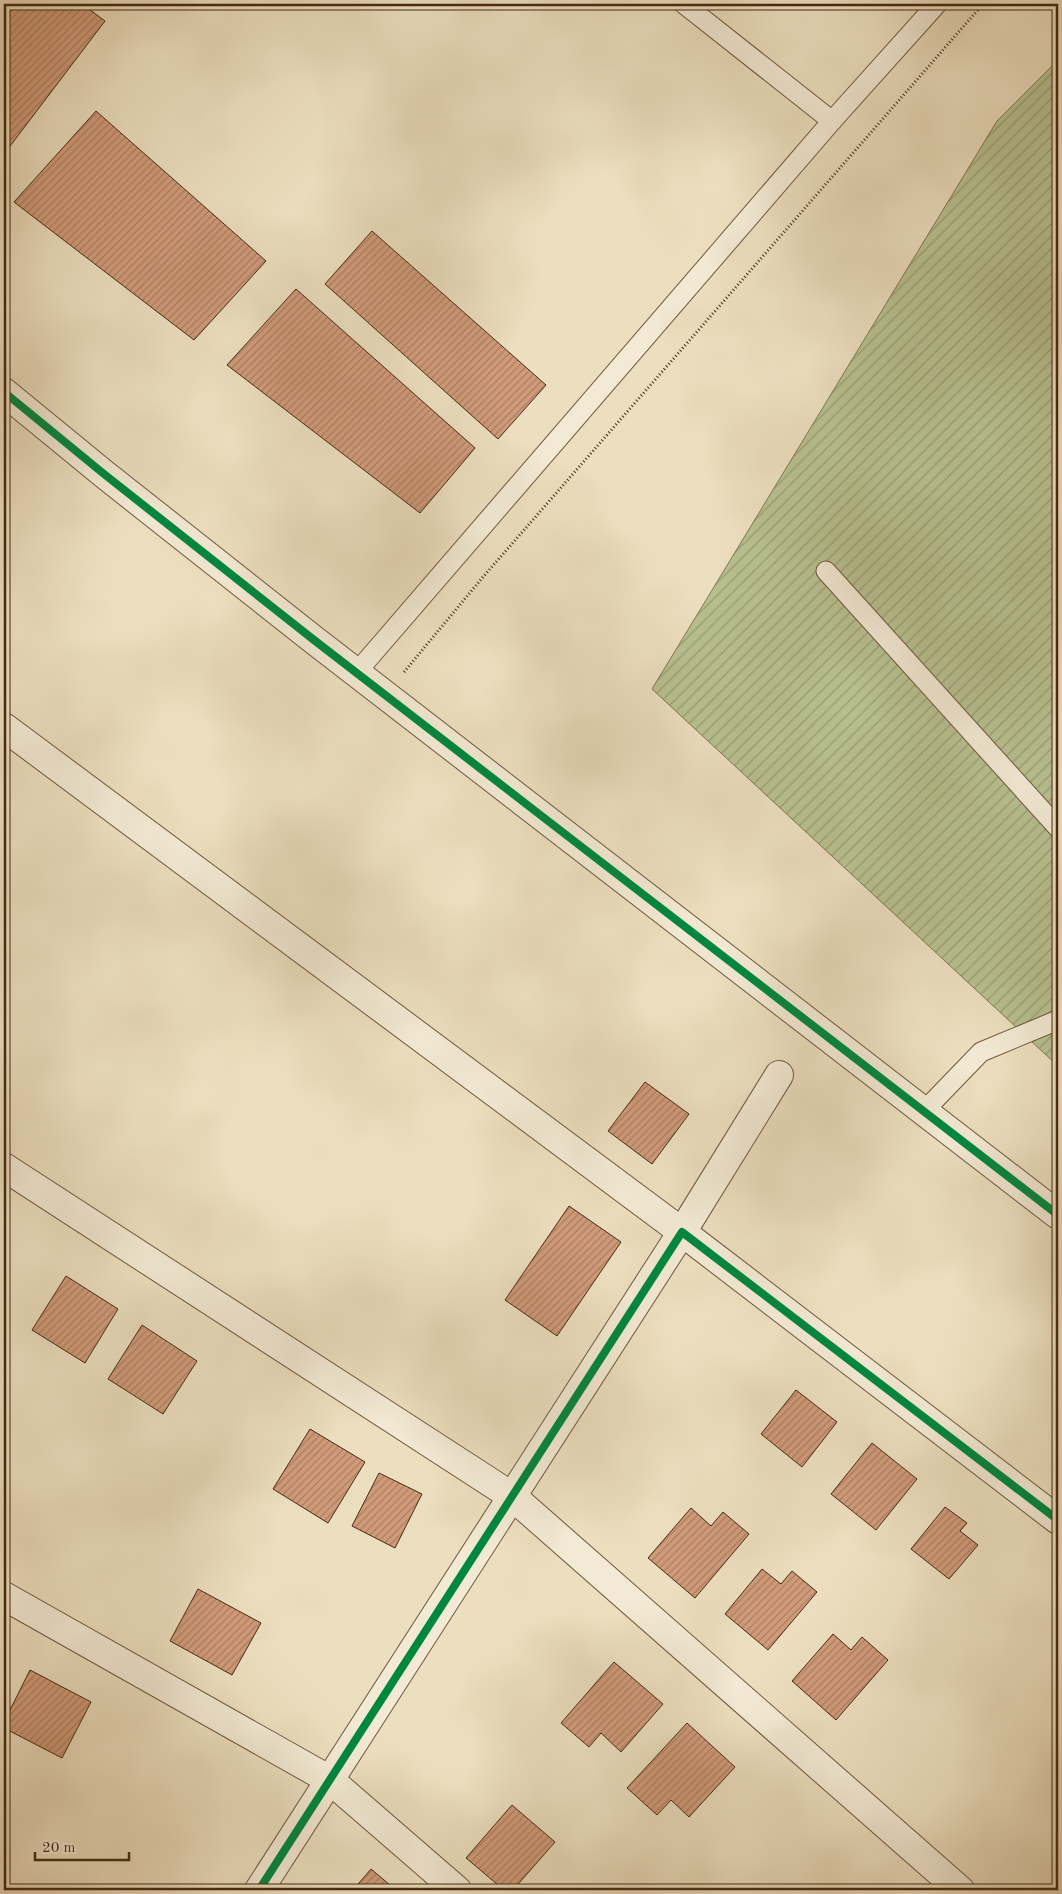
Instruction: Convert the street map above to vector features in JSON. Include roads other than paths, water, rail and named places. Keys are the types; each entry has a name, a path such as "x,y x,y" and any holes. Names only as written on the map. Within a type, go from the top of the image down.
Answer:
{"street":[{"path":"4,392 104,474 356,673 1058,1215"},
{"path":"4,727 682,1232 1058,1520"},
{"path":"259,1890 682,1232 779,1075"},
{"path":"4,1167 512,1497 960,1890"},
{"path":"4,1596 330,1780 456,1890"}],"lane":[{"path":"684,4 832,121"},
{"path":"356,673 832,121 937,4"},
{"path":"826,571 1058,828"},
{"path":"924,1111 981,1052 1058,1020"}]}
